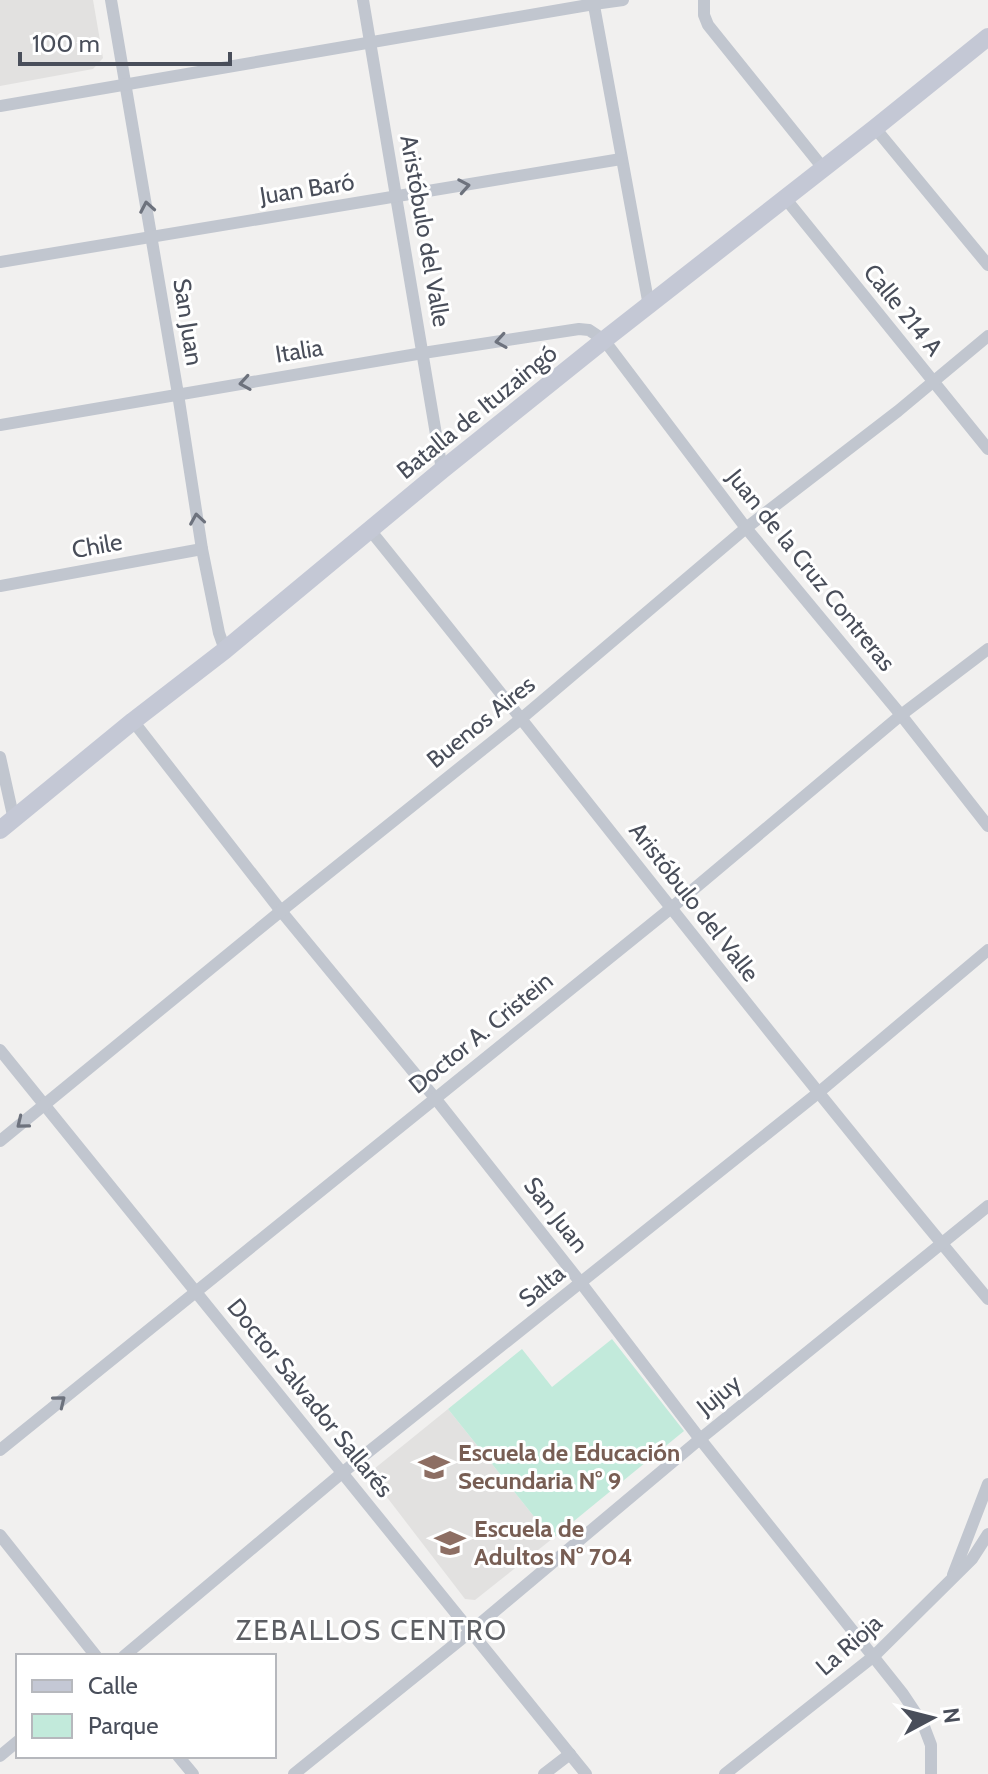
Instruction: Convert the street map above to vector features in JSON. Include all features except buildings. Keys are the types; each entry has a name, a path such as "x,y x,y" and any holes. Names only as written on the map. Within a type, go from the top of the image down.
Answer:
{"main road":[{"name":"Batalla de Ituzaingó","path":"7,825 604,340 986,43"}],"street":[{"name":"San Juan","path":"111,0 202,549 225,650"},
{"name":"Aristóbulo del Valle","path":"363,0 442,470"},
{"path":"0,106 594,2 623,0"},
{"path":"704,0 708,25 823,168"},
{"path":"594,2 649,306"},
{"path":"875,128 988,265"},
{"name":"Juan Baró","path":"0,262 621,159"},
{"name":"Calle 214 A","path":"785,198 988,449"},
{"name":"Italia","path":"0,425 579,329 589,330 604,340"},
{"name":"Buenos Aires","path":"0,1141 522,718 746,528 988,336"},
{"name":"Juan de la Cruz Contreras","path":"604,340 746,528 901,715 988,826"},
{"name":"Aristóbulo del Valle","path":"370,530 522,718 670,909 988,1299"},
{"name":"Chile","path":"0,586 202,549"},
{"name":"Doctor A. Cristein","path":"0,1450 670,909 901,715 988,649"},
{"name":"San Juan","path":"133,721 281,911 435,1098 903,1694 923,1724 931,1745 931,1774"},
{"path":"0,757 7,825"},
{"name":"Salta","path":"126,1654 342,1473 818,1093 988,950"},
{"name":"Doctor Salvador Sallarés","path":"0,1050 586,1774"},
{"name":"Jujuy","path":"294,1774 988,1206"},
{"path":"951,1580 988,1484"},
{"name":"La Rioja","path":"725,1774 874,1656 972,1559 988,1534"},
{"path":"0,1535 94,1654"},
{"path":"0,1756 16,1743"},
{"path":"544,1774 570,1754"},
{"path":"180,1758 193,1774"}],"shaded area":[{"path":"0,0 93,0 103,58 93,69 0,86"},
{"path":"448,1409 552,1539 475,1600 465,1599 373,1479 374,1469"}],"green space":[{"path":"612,1339 684,1431 552,1539 448,1409 522,1349 552,1387"}],"place":[{"name":"Escuela de Educación Secundaria N° 9","path":"434,1467"},
{"name":"Escuela de Adultos N° 704","path":"450,1543"}],"district":[{"name":"ZEBALLOS CENTRO","path":"372,1630"}]}
